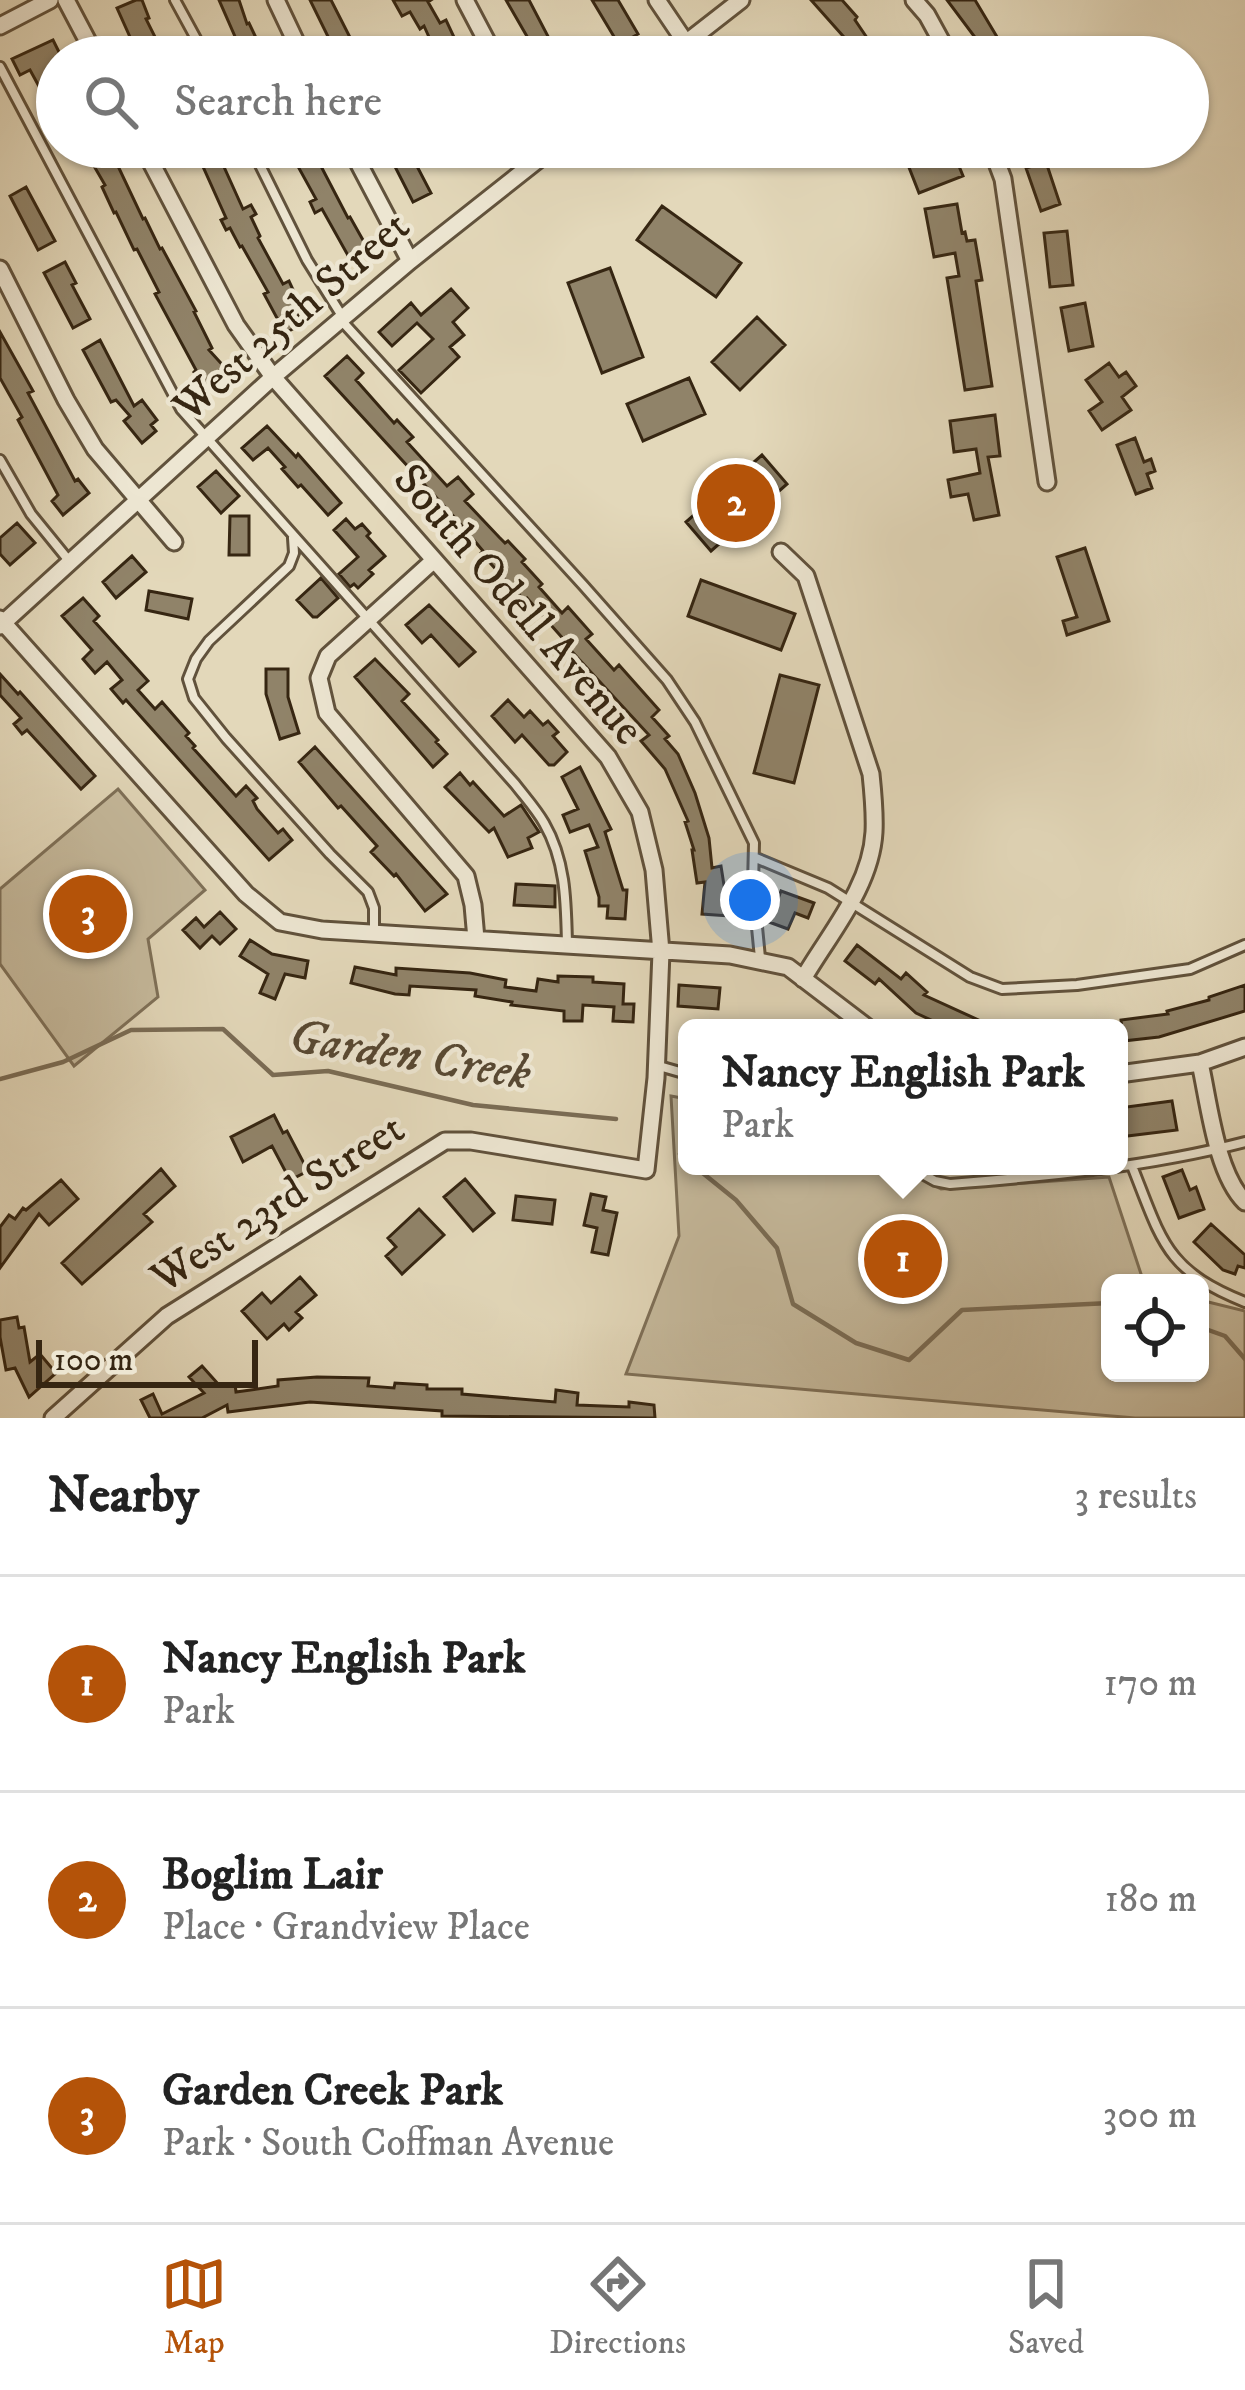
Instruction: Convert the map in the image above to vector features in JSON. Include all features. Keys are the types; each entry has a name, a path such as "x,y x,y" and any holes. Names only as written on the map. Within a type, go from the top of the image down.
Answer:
{"street":[{"path":"0,26 50,0"},
{"path":"66,0 85,36"},
{"path":"276,0 293,36"},
{"path":"465,0 484,36"},
{"path":"657,0 681,36"},
{"path":"695,36 741,0"},
{"path":"914,0 938,36"},
{"name":"South Odell Avenue","path":"154,168 236,325 272,377 608,757 640,812 654,870 661,952 646,1171"},
{"path":"361,168 410,261"},
{"name":"West 25th Street","path":"1,623 272,377 525,168"},
{"path":"999,168 1047,482"},
{"path":"0,269 95,449 174,542"},
{"path":"781,552 806,576 872,774 874,836 868,863 850,903 803,979"},
{"path":"433,561 328,656 319,678 327,713 466,876 476,939"},
{"path":"1,623 246,894 280,922 322,930 760,960 788,967 856,1019"},
{"path":"1128,1072 1200,1063 1245,1047"},
{"path":"1200,1063 1219,1149 1245,1202"},
{"name":"West 23rd Street","path":"53,1418 167,1316 445,1141 471,1141 646,1171"}],"lane":[{"path":"175,0 195,36"},
{"path":"0,68 36,136"},
{"path":"53,168 181,409 544,822 566,889 567,946"},
{"path":"261,168 342,318 667,680 695,722 754,843 760,960"},
{"path":"0,460 31,514 70,562"},
{"path":"293,536 289,566 209,641 188,679 194,698 226,738 368,892 374,908 374,933"},
{"path":"756,858 828,888 970,977 1002,989 1077,985 1190,969 1245,944"},
{"path":"656,1065 678,1071"},
{"path":"1128,1167 1245,1142"},
{"path":"1132,1166 1161,1238 1176,1261 1217,1291 1245,1302"},
{"path":"924,1175 950,1184 1065,1175"}],"shaded area":[{"path":"118,789 205,890 148,939 158,997 74,1066 0,964 0,889"},
{"path":"671,1096 678,1097 678,1175 914,1175 941,1189 1109,1177 1141,1274 1101,1274 1101,1382 1209,1382 1209,1302 1245,1311 1245,1418 1135,1418 626,1374 679,1236"}],"building":[{"path":"142,0 154,36 130,36 117,8"},
{"path":"219,0 239,0 255,36 235,36"},
{"path":"310,0 331,0 349,36 328,36"},
{"path":"393,0 431,0 440,23 446,20 453,36 429,36 410,12 402,16"},
{"path":"506,0 529,0 548,36 527,36"},
{"path":"592,0 618,0 638,34 614,36"},
{"path":"811,0 842,0 866,36 843,36"},
{"path":"947,0 975,0 996,36 974,36"},
{"path":"36,48 36,81 30,70 20,75 12,59"},
{"path":"95,168 119,168 196,311 209,350 228,371 208,389 194,372 155,294 159,292 114,213"},
{"path":"204,168 224,168 243,209 251,205 258,238 283,284 289,281 302,309 296,312 302,324 285,333 242,246 230,228 226,230 221,220 226,218"},
{"path":"299,168 322,168 368,249 350,259 322,209 315,213 310,202 316,199"},
{"path":"396,168 418,168 431,193 413,202"},
{"path":"909,168 960,168 963,176 919,193"},
{"path":"1026,168 1048,168 1060,204 1041,211"},
{"path":"26,187 55,241 38,250 10,196"},
{"path":"957,204 962,233 967,241 975,240 982,280 976,281 992,386 965,390 947,278 959,276 955,253 934,257 925,209"},
{"path":"662,206 741,263 716,297 637,240"},
{"path":"1067,231 1073,285 1050,287 1044,233"},
{"path":"65,262 90,319 73,328 44,273"},
{"path":"610,268 643,357 602,373 568,283"},
{"path":"451,289 468,308 453,322 464,335 450,347 459,357 421,393 399,370 433,339 417,323 392,346 379,332 411,303 421,315"},
{"path":"1085,303 1093,346 1069,351 1061,308"},
{"path":"757,317 785,345 740,390 712,362"},
{"path":"0,332 75,481 89,493 63,515 52,501 58,495 0,378"},
{"path":"100,340 134,406 142,400 157,420 151,425 156,431 142,443 124,421 130,416 116,400 111,402 83,350"},
{"path":"347,356 363,373 356,380 413,437 407,442 447,486 458,477 473,494 465,501 525,559 522,562 542,584 539,587 562,613 568,607 592,634 586,639 614,670 619,665 659,710 652,717 669,736 665,739 678,754 695,793 709,838 712,868 721,866 726,898 731,899 729,916 702,914 705,882 697,883 688,821 665,769 641,741 649,735 325,376"},
{"path":"1109,363 1119,377 1126,372 1136,386 1122,397 1131,410 1102,430 1089,411 1102,402 1086,380"},
{"path":"689,378 705,414 643,441 627,404"},
{"path":"995,415 1000,456 988,457 999,515 974,520 968,494 951,497 948,480 980,473 976,449 954,452 950,421"},
{"path":"267,426 341,503 328,515 298,487 268,448 253,460 242,448"},
{"path":"1135,438 1144,462 1151,459 1155,471 1147,474 1152,488 1136,494 1117,445"},
{"path":"762,455 787,484 711,551 686,522"},
{"path":"216,471 239,496 221,513 198,487"},
{"path":"230,516 249,516 249,555 229,555"},
{"path":"346,519 355,529 362,524 385,556 358,588 350,587 339,574 358,557 334,530"},
{"path":"17,523 35,543 10,565 0,554 0,538"},
{"path":"1085,548 1109,621 1067,635 1063,621 1077,617 1057,557"},
{"path":"132,556 146,572 116,598 103,582"},
{"path":"321,578 338,598 313,617 297,600"},
{"path":"701,580 795,614 781,650 688,616"},
{"path":"149,591 192,599 188,619 146,610"},
{"path":"83,598 99,616 94,621 148,681 138,690 155,709 162,702 189,733 186,736 193,748 236,796 246,786 257,798 253,801 257,809 278,833 283,829 292,840 269,860 111,689 122,680 107,662 95,673 83,659 92,650 62,616"},
{"path":"429,605 475,652 459,666 431,635 422,643 406,625"},
{"path":"375,659 409,694 402,701 447,754 433,767 355,677"},
{"path":"266,669 288,669 288,697 299,733 280,739 266,694"},
{"path":"0,674 95,776 81,789 27,730 22,734 14,724 21,718 0,695"},
{"path":"780,675 819,685 794,783 754,773"},
{"path":"508,700 524,717 530,711 558,732 553,736 567,752 554,765 522,735 515,742 492,716"},
{"path":"315,747 447,894 425,911 371,852 377,846 299,762"},
{"path":"580,767 611,829 605,832 623,890 627,890 625,919 607,918 608,906 599,906 585,851 598,847 589,825 570,832 563,815 578,809 562,777"},
{"path":"460,773 504,816 521,805 539,832 528,838 532,848 508,857 494,828 489,832 445,787"},
{"path":"516,884 555,886 555,907 514,905"},
{"path":"781,891 814,903 808,918 795,913 788,929 769,922"},
{"path":"220,912 236,929 220,944 212,936 200,948 183,930 196,918 204,927"},
{"path":"250,940 272,954 308,961 305,978 285,974 275,999 260,993 268,974 240,956"},
{"path":"857,945 901,979 906,973 927,992 924,995 976,1019 929,1019 879,979 875,984 845,961"},
{"path":"355,967 396,975 396,968 470,973 506,980 505,987 536,991 538,979 558,982 558,976 593,977 593,982 624,984 623,1004 634,1004 633,1022 613,1021 614,1007 583,1005 582,1021 564,1021 564,1011 511,1005 475,996 476,990 410,986 409,995 395,994 351,983"},
{"path":"679,985 720,988 718,1009 678,1006"},
{"path":"1245,985 1245,1011 1159,1037 1128,1040 1128,1019 1168,1014"},
{"path":"1172,1101 1177,1130 1128,1136 1128,1107"},
{"path":"274,1115 308,1171 290,1180 272,1146 243,1162 231,1137"},
{"path":"161,1169 175,1186 144,1214 152,1222 82,1284 62,1263"},
{"path":"1182,1170 1190,1190 1196,1187 1204,1209 1179,1218 1163,1177"},
{"path":"465,1179 494,1213 473,1231 444,1197"},
{"path":"61,1180 78,1199 49,1225 39,1214 0,1268 0,1227 9,1215 15,1219"},
{"path":"591,1194 606,1197 603,1210 617,1213 608,1255 592,1252 597,1228 584,1225"},
{"path":"516,1196 555,1200 552,1224 513,1220"},
{"path":"419,1209 444,1235 402,1274 386,1256 396,1247 388,1238"},
{"path":"1211,1224 1245,1255 1245,1268 1238,1266 1235,1274 1223,1270 1194,1242"},
{"path":"300,1277 316,1295 296,1312 302,1318 289,1330 284,1324 267,1339 242,1311 262,1293 271,1303"},
{"path":"17,1317 19,1328 24,1327 30,1362 40,1354 56,1373 29,1397 15,1368 6,1370 0,1337 0,1320"},
{"path":"202,1366 219,1385 235,1384 236,1392 278,1386 278,1380 369,1378 368,1386 427,1385 427,1389 462,1389 462,1394 555,1402 556,1390 578,1393 577,1405 654,1405 655,1418 442,1416 442,1411 310,1402 228,1412 227,1405 202,1418 150,1418 141,1400 153,1394 162,1414 204,1393 189,1377"}],"waterway":[{"name":"Garden Creek","path":"0,1079 63,1062 131,1030 223,1029 273,1075 328,1071 473,1105 616,1119"},
{"name":"Garden Creek","path":"705,1175 736,1200 777,1248 793,1304 856,1343 909,1360 962,1310 1101,1303"},
{"name":"Garden Creek","path":"1209,1330 1225,1336 1245,1359"}],"place":[{"name":"Boglim Lair","path":"736,503"},
{"name":"Garden Creek Park","path":"88,914"},
{"name":"Nancy English Park","path":"903,1259"}]}
